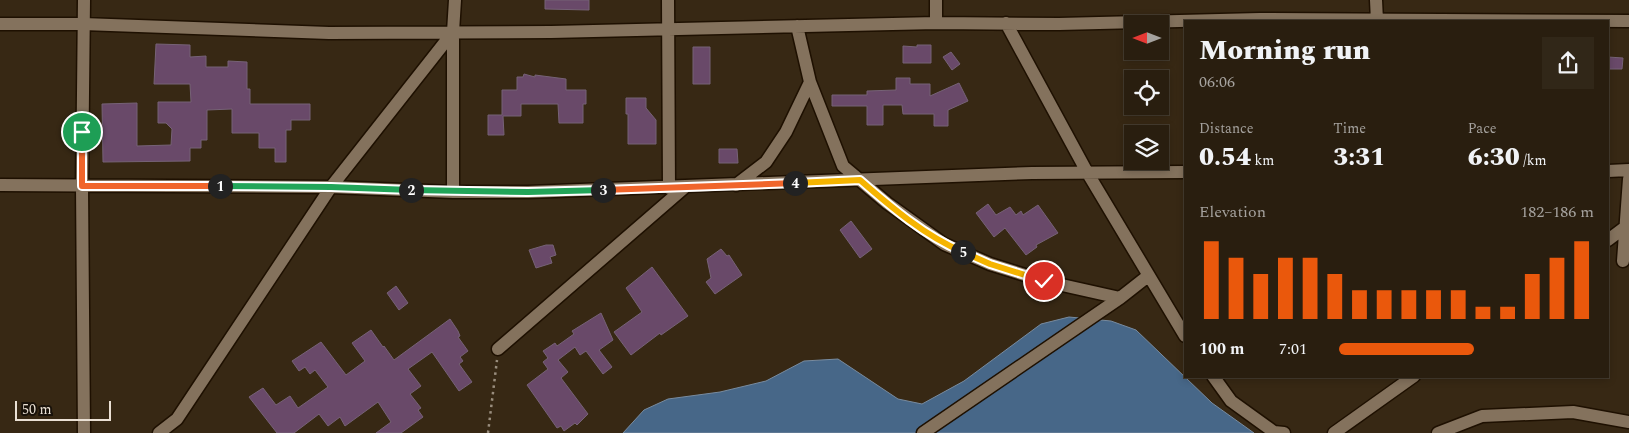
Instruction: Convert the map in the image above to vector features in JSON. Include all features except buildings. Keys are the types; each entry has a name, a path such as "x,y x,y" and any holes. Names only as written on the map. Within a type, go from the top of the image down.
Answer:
{"street":[{"path":"84,0 82,186 84,433"},
{"path":"453,192 453,32 455,0"},
{"path":"668,0 669,188"},
{"path":"936,0 936,22"},
{"path":"1376,0 1377,20"},
{"path":"1609,21 1629,21"},
{"path":"0,24 83,24 329,33 550,32 936,22 1184,22"},
{"path":"1006,23 1086,172 1184,334"},
{"path":"797,26 810,82 843,166 887,203 944,244 990,264 1044,281 1120,298"},
{"path":"159,433 177,419 331,187 453,32"},
{"path":"736,185 766,162 786,132 810,82"},
{"path":"1609,170 1629,170"},
{"path":"0,185 331,187 453,192 528,192 1086,172 1184,172"},
{"path":"1626,262 1629,179"},
{"path":"498,348 685,187"},
{"path":"1609,239 1624,228 1626,262"},
{"path":"924,433 1120,298 1148,276"},
{"path":"1214,378 1230,401 1277,433"},
{"path":"1334,433 1411,378"},
{"path":"1438,433 1482,416 1573,412 1629,422"}],"path":[{"path":"488,433 498,348"}],"water":[{"path":"1069,317 1111,321 1136,330 1212,403 1254,433 623,433 644,410 668,399 720,392 766,381 804,361 838,359 898,399 922,404 964,381 1041,324"}],"route":[{"path":"82,132 82,186 331,187 453,192 528,192 860,180 887,203 944,244 990,264 1044,281"}]}
